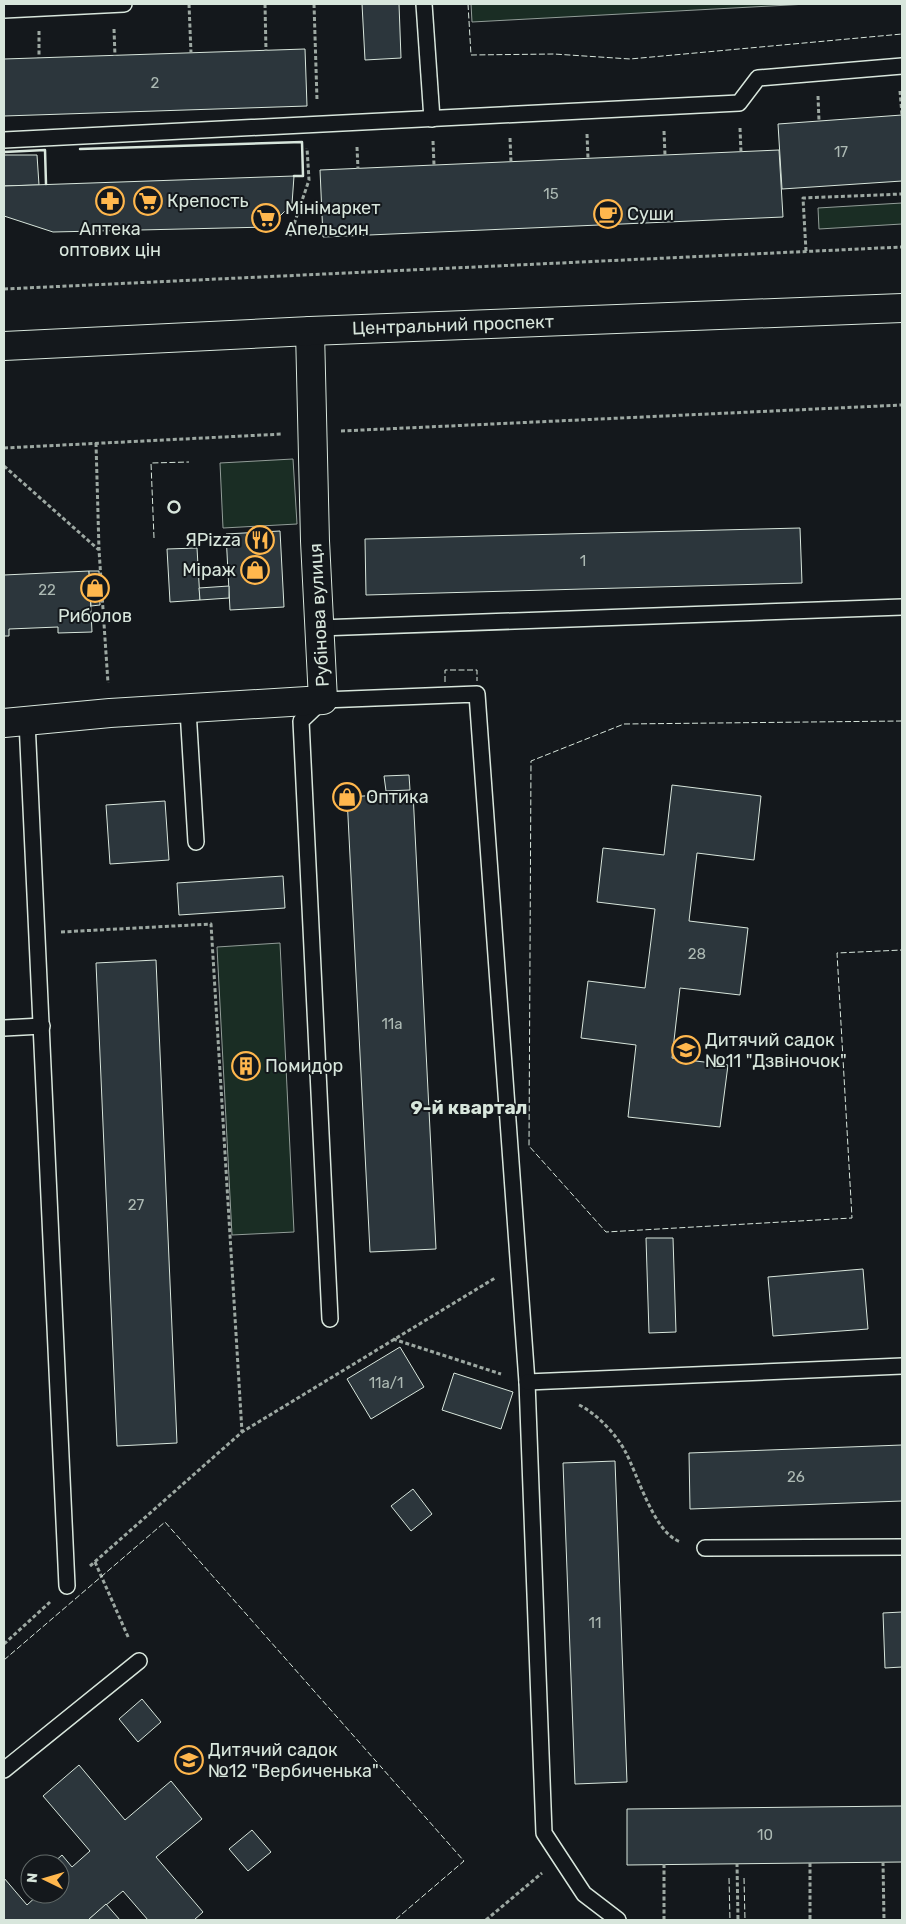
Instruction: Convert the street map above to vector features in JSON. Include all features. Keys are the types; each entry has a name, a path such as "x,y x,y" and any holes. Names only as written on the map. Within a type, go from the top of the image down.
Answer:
{"main road":[{"name":"Центральний проспект","path":"4,346 310,331 902,308"},
{"name":"Рубінова вулиця","path":"15,722 110,713 188,710 323,700 312,433 310,331"}],"lane":[{"path":"4,10 124,4"},
{"path":"424,4 432,119"},
{"path":"4,140 739,103 758,78 902,66"},
{"path":"319,628 902,607"},
{"path":"330,1320 301,721 323,700 478,694 527,1382 544,1833 584,1894 618,1920"},
{"path":"188,710 196,842"},
{"path":"15,722 38,934 67,1586"},
{"path":"4,1028 42,1026"},
{"path":"527,1382 902,1366"},
{"path":"705,1548 902,1546"},
{"path":"4,1770 139,1661"}],"path":[{"path":"189,4 191,53"},
{"path":"265,4 266,51"},
{"path":"806,251 803,198 902,194"},
{"path":"4,290 902,247"},
{"path":"4,448 902,405"},
{"path":"96,443 99,550 110,713"},
{"path":"4,466 99,550"},
{"path":"38,934 212,924 242,1432"},
{"path":"4,1644 242,1432 392,1339 519,1264"},
{"path":"392,1339 527,1382"},
{"path":"576,1404 592,1411 624,1448 654,1514 672,1539 705,1548"},
{"path":"94,1562 139,1661"},
{"path":"486,1920 560,1858"},
{"path":"883,1862 884,1920"},
{"path":"810,1863 810,1920"},
{"path":"664,1864 664,1920"},
{"path":"737,1864 738,1920"}],"green space":[{"path":"471,4 808,4 472,22"},
{"path":"902,203 902,224 819,229 818,208"},
{"path":"293,459 297,524 223,528 220,463"},
{"path":"280,943 294,1232 232,1235 217,947"}],"building":[{"path":"362,4 399,4 401,58 365,60"},
{"path":"305,49 307,106 4,116 4,59"},
{"path":"902,115 902,181 782,189 778,124"},
{"path":"779,150 783,217 323,237 320,170"},
{"path":"4,155 37,155 39,185 4,186"},
{"name":"Крепость","path":"294,176 292,204 269,227 53,232 4,216 4,186"},
{"path":"800,528 802,583 366,595 365,539"},
{"name":"Міраж","path":"280,531 284,607 230,610 226,534"},
{"path":"197,548 200,600 170,602 167,549"},
{"path":"89,571 92,632 58,633 58,627 9,629 9,636 4,636 4,575"},
{"name":"Риболов","path":"89,571 99,571 100,605 91,606"},
{"path":"229,586 229,598 200,600 199,588"},
{"path":"409,775 410,790 386,791 384,776"},
{"path":"672,785 761,796 754,860 697,853 689,921 748,928 740,995 680,988 672,1058 728,1065 720,1127 628,1117 636,1045 581,1038 588,981 645,988 655,909 597,902 603,848 664,855"},
{"path":"413,793 436,1249 370,1252 347,797"},
{"path":"165,801 169,860 110,864 106,805"},
{"path":"283,876 285,908 179,915 177,883"},
{"path":"156,960 177,1443 117,1446 96,963"},
{"name":"Помидор","path":"246,1055 254,1058 257,1066 254,1074 246,1077 238,1074 235,1066 238,1058"},
{"path":"646,1238 673,1238 676,1332 649,1333"},
{"path":"863,1269 868,1329 773,1336 768,1277"},
{"path":"400,1347 424,1387 371,1419 347,1379"},
{"path":"454,1373 513,1392 501,1429 442,1410"},
{"path":"902,1445 902,1501 690,1509 689,1453"},
{"path":"615,1461 627,1782 575,1784 563,1463"},
{"path":"413,1489 432,1514 411,1531 391,1506"},
{"path":"902,1612 902,1667 885,1668 883,1613"},
{"path":"142,1699 161,1722 138,1742 119,1719"},
{"path":"79,1765 125,1820 171,1781 202,1819 156,1857 203,1912 194,1920 148,1920 123,1891 88,1920 4,1920 4,1878 20,1897 20,1904 70,1904 70,1865 72,1867 90,1851 43,1796"},
{"path":"902,1806 902,1862 627,1865 627,1809"},
{"path":"252,1830 271,1852 248,1871 229,1849"},
{"path":"106,1904 120,1920 88,1920"}],"fence":[{"path":"468,4 471,55 554,54 630,59 902,34"},
{"path":"154,538 151,463 189,462"},
{"path":"445,682 445,670 477,670 477,681"},
{"path":"902,721 624,724 531,761 529,1146 606,1232 852,1218 837,953 902,950"},
{"path":"4,1660 165,1522 464,1861 395,1920"},
{"path":"729,1878 730,1920"},
{"path":"744,1878 745,1920"}],"wall":[{"path":"80,149 302,142 303,176 294,176"},
{"path":"4,152 45,150 46,184"},
{"path":"172,502 176,502 179,507 178,511 172,512 169,509 169,505 172,502"}],"place":[{"name":"Аптека оптових цін","path":"110,201"},
{"name":"Крепость","path":"148,201"},
{"name":"Суши","path":"608,214"},
{"name":"Мінімаркет Апельсин","path":"266,218"},
{"name":"ЯPizza","path":"260,540"},
{"name":"Міраж","path":"255,570"},
{"name":"Риболов","path":"95,588"},
{"name":"Оптика","path":"347,797"},
{"name":"Дитячий садок №11 \"Дзвіночок\"","path":"686,1050"},
{"name":"Помидор","path":"246,1066"},
{"name":"Дитячий садок №12 \"Вербиченька\"","path":"189,1760"}],"district":[{"name":"9-й квартал","path":"469,1107"}]}
